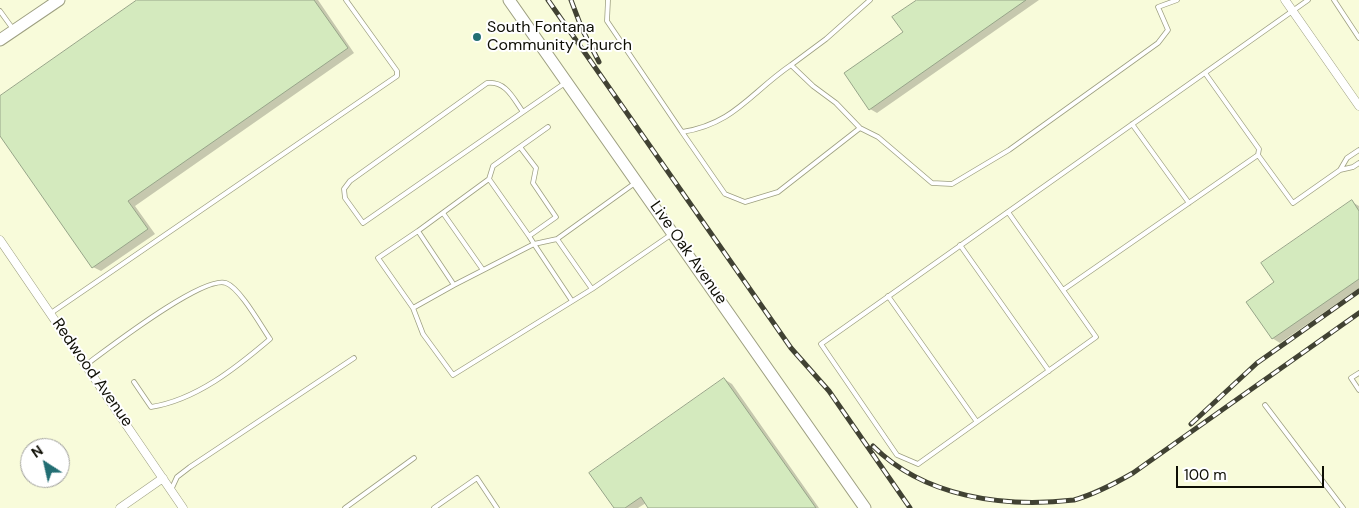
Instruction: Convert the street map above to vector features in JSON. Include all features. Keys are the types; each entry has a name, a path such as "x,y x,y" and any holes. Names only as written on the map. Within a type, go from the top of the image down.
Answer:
{"street":[{"path":"0,40 58,0"},
{"name":"Live Oak Avenue","path":"509,0 638,181 865,508"},
{"path":"1285,0 1359,106"},
{"name":"Redwood Avenue","path":"0,240 87,364 183,508"},
{"path":"125,507 163,478"}],"lane":[{"path":"51,313 397,76 397,71 346,0"},
{"path":"608,0 607,21 725,194 745,202 778,192 860,128"},
{"path":"682,132 701,129 722,120 742,106 758,90 826,39 870,0"},
{"path":"791,66 836,103 860,128 884,142 932,183 952,184 1009,150 1158,43 1168,30 1158,7 1177,0"},
{"path":"1008,212 1096,337 918,464 897,455 820,344 1308,0"},
{"path":"1334,0 1359,38"},
{"path":"0,11 14,31"},
{"path":"1205,73 1258,149 1258,155 1293,203 1340,170 1348,158 1359,150"},
{"path":"523,112 505,86 497,82 487,82 350,180 344,189 345,198 363,223 523,112 567,81"},
{"path":"1132,124 1188,203"},
{"path":"548,127 494,166 489,180 378,258 413,308 423,334 453,375 592,289 674,233"},
{"path":"520,146 536,168 533,183 556,217 529,236"},
{"path":"1063,290 1258,155"},
{"path":"1340,170 1353,167 1359,163"},
{"path":"489,180 572,301"},
{"path":"413,308 454,284 534,244 557,239 638,181"},
{"path":"443,213 483,270"},
{"path":"418,231 454,284"},
{"path":"557,239 592,289"},
{"path":"960,245 1049,371"},
{"path":"87,364 166,307 213,283 225,282 234,287 270,339 236,368 168,404 151,407 134,382"},
{"path":"888,296 977,422"},
{"path":"171,490 177,477 190,467 354,358"},
{"path":"1359,373 1351,378 1359,390"},
{"path":"1265,405 1343,508"},
{"path":"345,508 414,458"},
{"path":"434,508 477,478 498,508"}],"building":[{"path":"137,0 314,0 348,48 128,201 148,229 92,268 0,136 0,96"},
{"path":"917,0 1026,0 869,110 844,73 903,32 892,17"},
{"path":"1352,200 1359,211 1359,279 1272,339 1246,302 1274,282 1261,263"},
{"path":"724,378 816,508 648,508 641,497 625,508 614,508 589,473"}],"railway":[{"path":"548,0 791,348 829,391 910,508"},
{"path":"571,0 582,29 599,62"},
{"path":"1191,424 1257,363 1359,291"},
{"path":"873,446 893,463 916,477 940,488 966,495 1020,502 1074,500 1089,495 1133,473 1359,313"}],"place":[{"name":"South Fontana Community Church","path":"477,37"}]}
